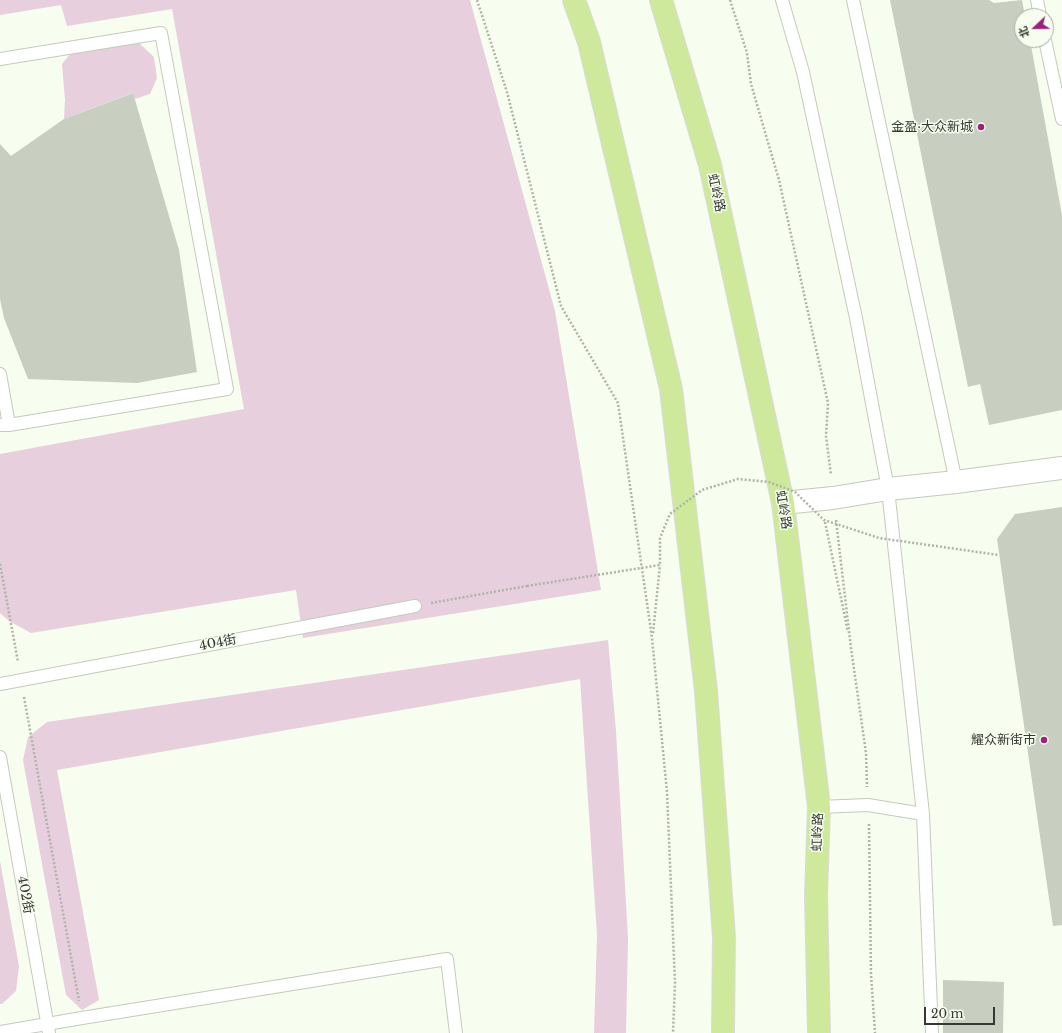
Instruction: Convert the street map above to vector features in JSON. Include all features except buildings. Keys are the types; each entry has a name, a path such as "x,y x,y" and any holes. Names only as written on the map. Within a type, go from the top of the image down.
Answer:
{"main road":[{"path":"574,0 589,42 671,388 706,691 724,936 723,1033"},
{"name":"虹岭路","path":"661,0 710,165 783,503 819,807 816,895 819,1033"}],"street":[{"path":"783,503 833,498 888,489 1062,468"}],"lane":[{"path":"562,0 589,42"},
{"path":"782,0 803,72 855,310 888,489 923,814 932,1033"},
{"path":"853,0 956,482"},
{"path":"0,59 161,33 227,389 4,425 0,374"},
{"path":"1047,48 1062,119"},
{"name":"404街","path":"0,684 415,606"},
{"name":"402街","path":"0,757 48,1028"},
{"path":"819,807 868,806 923,814"},
{"path":"0,1032 48,1028 82,1018 447,959 456,1033"}],"path":[{"path":"477,0 507,92 560,306 618,403 652,638 667,792 675,983 673,1033"},
{"path":"652,638 660,565 660,538 670,514 702,490 738,479 769,482 795,492 824,520 878,538 999,555"},
{"path":"824,520 852,648"},
{"path":"0,564 82,1018"},
{"path":"415,606 527,586 660,565"}],"shaded area":[{"path":"0,0 470,0 555,311 601,590 303,638 296,590 31,633 9,621 0,613 0,454 244,409 172,9 67,26 61,5 0,15"},
{"path":"119,39 139,43 154,57 157,78 150,94 135,99 132,93 64,119 65,100 62,64 75,48"},
{"path":"608,640 616,731 628,938 626,1033 594,1033 597,935 580,679 57,770 99,1000 82,1010 66,995 23,760 28,737 47,722"},
{"path":"0,861 19,966 16,991 2,1004 0,1004"}],"place":[{"name":"金盈·大众新城","path":"981,127"},
{"name":"耀众新街市","path":"1044,740"}]}
